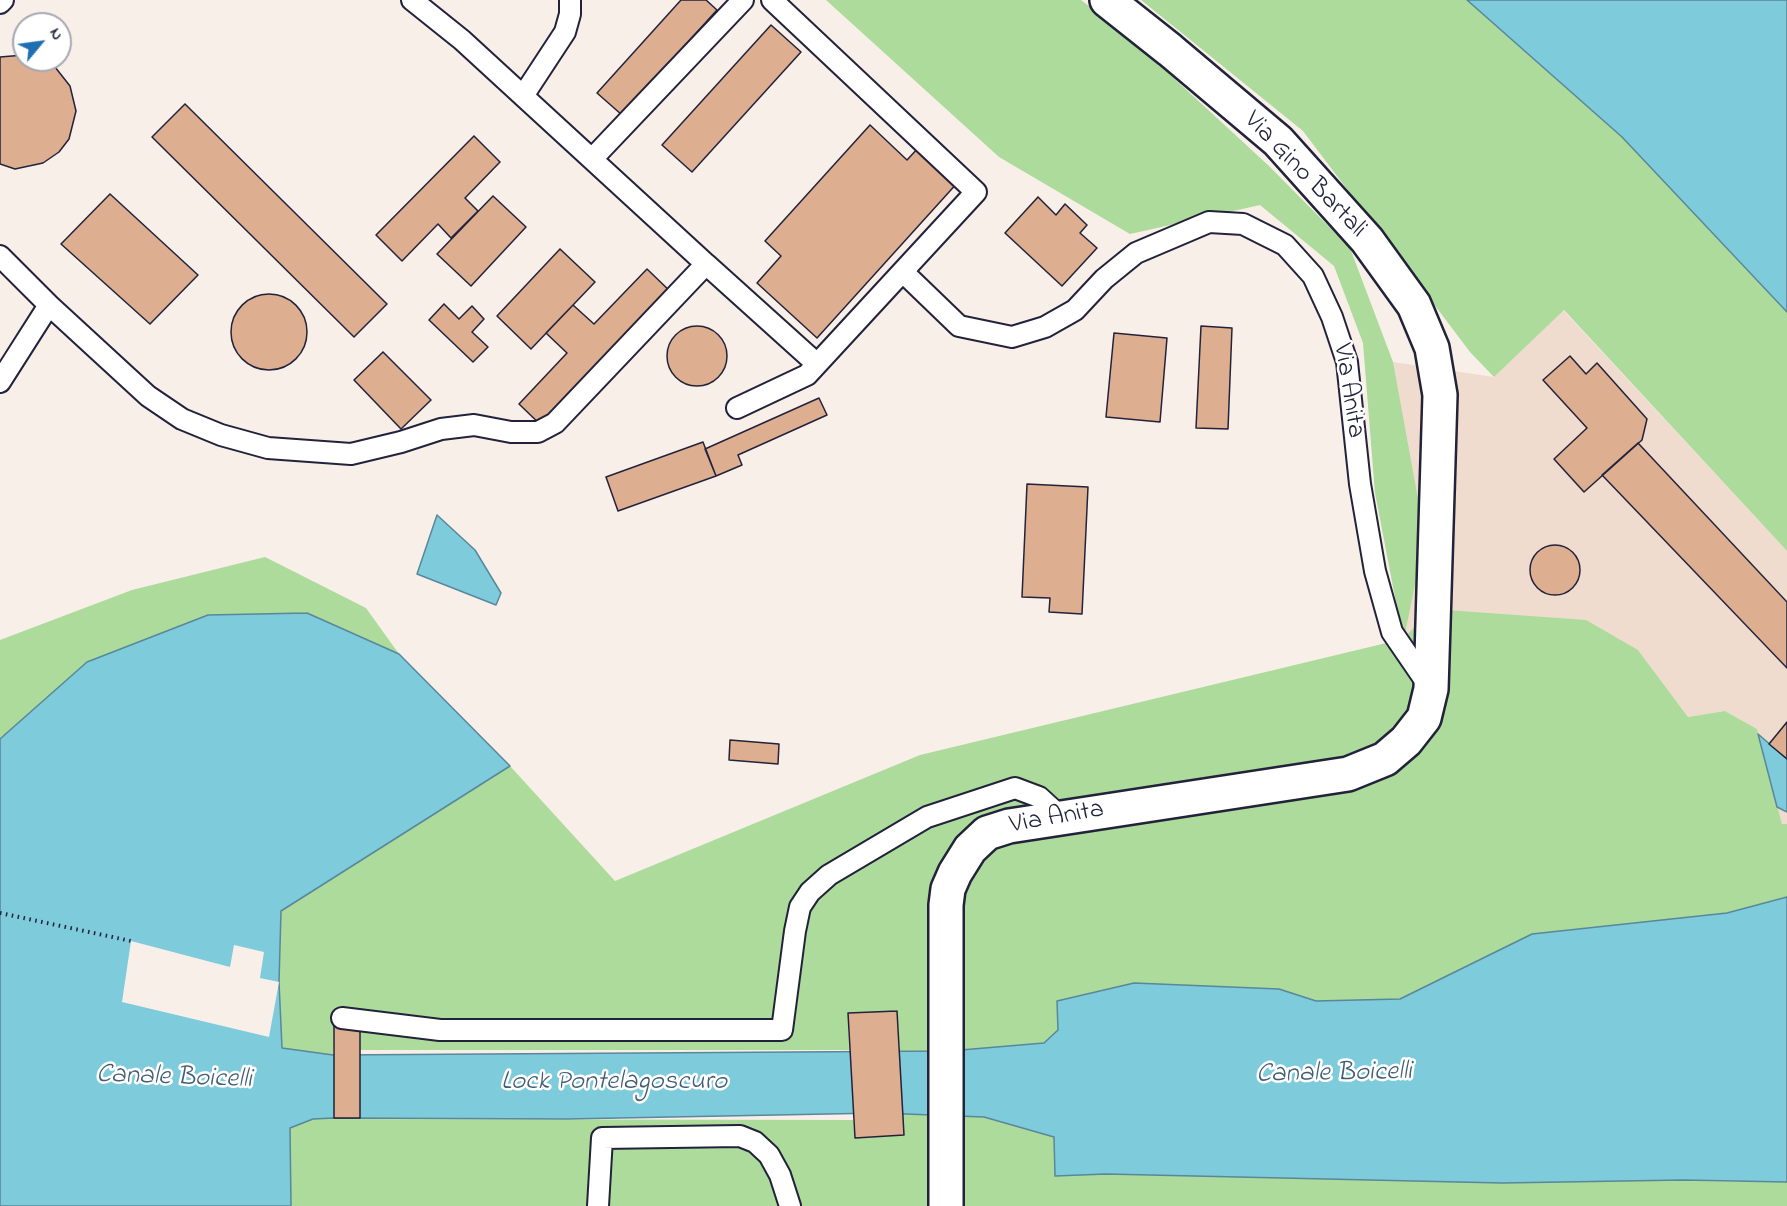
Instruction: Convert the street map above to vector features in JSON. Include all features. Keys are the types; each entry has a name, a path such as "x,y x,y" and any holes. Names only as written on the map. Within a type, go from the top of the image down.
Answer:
{"street":[{"name":"Via Gino Bartali","path":"1107,0 1278,141 1367,240 1414,305 1432,348 1440,395"},
{"name":"Via Anita","path":"946,1206 946,905 948,889 955,873 970,849 987,833 1009,826 1348,774 1385,759 1406,741 1424,718 1431,689 1440,395"}],"lane":[{"path":"0,3 3,0"},
{"path":"412,0 462,40 817,364"},
{"path":"523,96 565,32 570,14 570,0"},
{"path":"592,159 743,0"},
{"path":"737,408 807,375 976,192 772,0"},
{"name":"Via Anita","path":"903,272 959,326 1012,337 1045,327 1075,310 1104,279 1136,253 1209,222 1243,224 1285,245 1313,276 1340,339 1347,362 1360,484 1375,572 1392,632 1431,689"},
{"path":"0,256 148,396 182,419 221,435 268,448 351,454 401,442 441,429 474,425 511,432 538,432 555,423 706,264"},
{"path":"0,382 49,304"},
{"path":"342,1018 440,1030 782,1030 800,907 810,892 829,874 927,817 1015,788 1039,797 1062,818"},
{"path":"598,1206 602,1138 740,1136 756,1142 769,1155 780,1175 790,1206"}],"path":[{"path":"0,913 131,941"}],"shaded area":[{"path":"1563,310 1787,551 1787,824 1782,824 1757,729 1725,711 1688,717 1638,650 1403,639 1393,362 1494,377"}],"green space":[{"path":"826,0 1081,0 1128,36 1269,166 1350,248 1393,362 1425,537 1404,638 1432,609 1586,620 1638,650 1688,717 1725,711 1757,729 1782,824 1787,824 1787,897 1727,913 1532,934 1400,999 1316,1001 1279,989 1058,1030 1044,1043 949,1051 900,1051 897,1011 848,1013 849,1050 360,1050 360,1026 334,1025 333,1055 282,1048 279,982 281,911 510,766 615,881 920,755 1403,639 1375,493 1363,343 1334,266 1260,205 1130,234 999,157"},
{"path":"1141,0 1467,0 1622,137 1787,312 1787,551 1564,310 1494,377 1470,352 1303,131"},
{"path":"265,557 366,608 399,654 307,613 208,615 156,636 0,739 0,640 132,590"},
{"path":"903,1114 984,1117 1054,1137 1056,1176 1106,1174 1787,1182 1787,1206 291,1206 290,1128 313,1119 853,1120 855,1138 903,1135"}],"water":[{"path":"1467,0 1787,0 1787,312 1622,137"},
{"path":"269,303 285,308 293,316 298,332 293,348 285,356 269,361 253,356 245,348 240,332 245,316 253,308"},
{"path":"437,515 475,550 501,593 496,605 417,574"},
{"path":"307,613 399,654 510,766 281,911 279,982 282,1048 333,1055 949,1051 1044,1043 1058,1030 1057,1001 1134,983 1279,989 1316,1001 1400,999 1532,934 1727,913 1787,897 1787,1182 1683,1180 1502,1183 1106,1174 1055,1176 1054,1137 984,1117 880,1113 567,1119 334,1118 313,1119 290,1128 291,1206 0,1206 0,739 87,662 208,615"},
{"path":"1758,734 1787,759 1787,812 1777,807"}],"pier":[{"path":"131,941 230,967 234,945 264,952 260,978 279,982 269,1037 122,1002"}],"building":[{"path":"681,0 706,0 717,10 622,115 597,93"},
{"path":"771,25 801,52 692,172 662,145"},
{"path":"12,56 12,72 59,72 70,86 76,111 69,139 59,152 43,163 15,169 0,164 0,57"},
{"path":"185,104 387,304 354,337 152,137"},
{"path":"870,125 907,160 920,146 959,181 817,338 757,283 781,256 765,241"},
{"path":"474,136 500,162 465,198 478,211 451,238 438,224 402,261 376,235"},
{"path":"110,194 198,275 150,324 61,244"},
{"path":"493,196 526,227 471,286 437,254"},
{"path":"1038,197 1056,215 1065,204 1087,225 1080,233 1097,248 1062,286 1005,233"},
{"path":"560,249 595,282 531,349 497,316"},
{"path":"647,269 674,295 546,430 519,404 567,353 546,333 573,305 594,324"},
{"path":"269,294 283,297 296,305 304,318 307,332 304,346 296,359 283,367 269,370 255,367 242,359 234,346 231,332 234,318 242,305 255,297"},
{"path":"444,304 459,319 472,306 484,319 472,332 488,347 473,362 429,320"},
{"path":"697,326 714,331 722,339 727,356 722,373 714,381 697,386 680,381 672,373 667,356 672,339 680,331"},
{"path":"1201,326 1232,328 1228,429 1196,428"},
{"path":"1114,333 1167,338 1160,422 1106,417"},
{"path":"383,352 431,400 401,429 354,380"},
{"path":"1570,356 1586,374 1597,363 1647,419 1642,440 1584,492 1554,459 1587,428 1543,380"},
{"path":"819,398 827,415 738,455 742,465 716,476 705,449"},
{"path":"703,442 716,476 618,511 606,477"},
{"path":"1638,443 1787,602 1787,668 1602,475"},
{"path":"1027,484 1088,487 1082,614 1049,612 1050,598 1022,597"},
{"path":"1550,545 1560,545 1573,552 1580,565 1580,575 1573,588 1560,595 1550,595 1541,591 1534,584 1530,575 1530,565 1534,556 1541,549"},
{"path":"1787,722 1787,759 1769,744"},
{"path":"730,740 779,744 778,764 729,760"},
{"path":"897,1011 904,1135 855,1138 848,1013"},
{"path":"334,1025 360,1025 360,1118 334,1118"}],"water label":[{"name":"Canale Boicelli","path":"1334,1075"},
{"name":"Canale Boicelli","path":"174,1079"},
{"name":"Lock Pontelagoscuro","path":"614,1084"}]}
